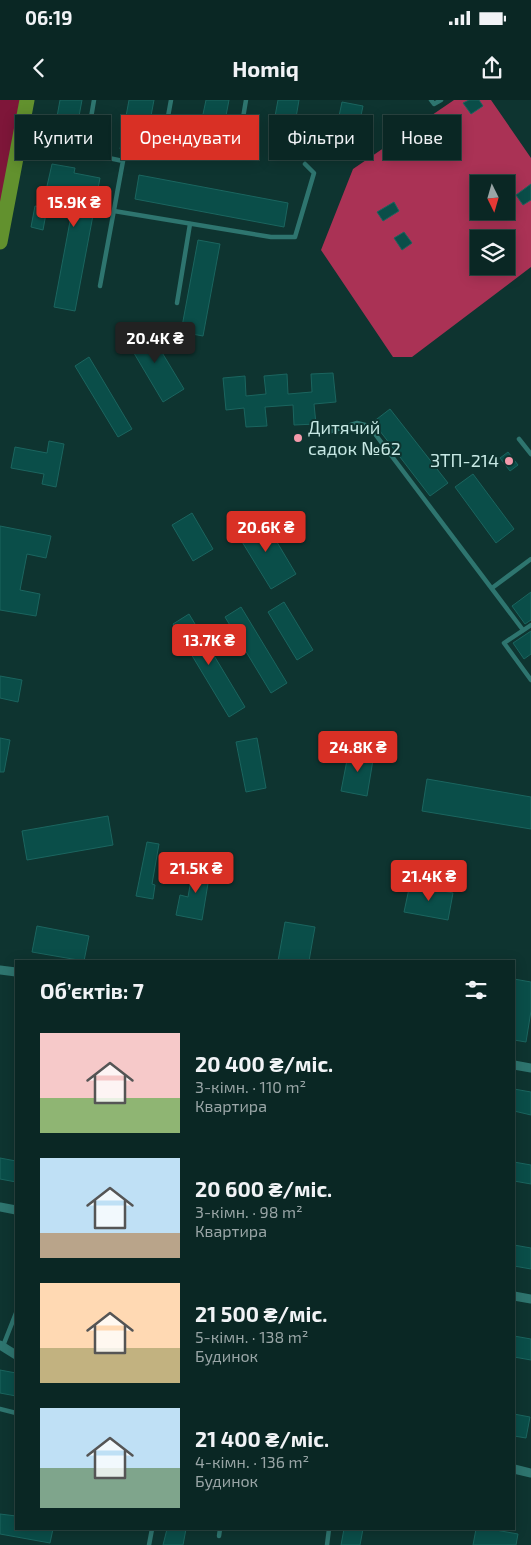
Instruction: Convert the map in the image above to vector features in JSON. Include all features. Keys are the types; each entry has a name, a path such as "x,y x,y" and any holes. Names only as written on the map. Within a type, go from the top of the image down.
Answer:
{"highway":[{"path":"24,115 27,100"},
{"path":"0,242 16,160"}],"street":[{"path":"0,970 15,972"},
{"path":"515,1065 531,1068"},
{"path":"0,1207 15,1210"},
{"path":"515,1296 531,1299"},
{"path":"2,1346 15,1354"},
{"path":"515,1469 531,1473"}],"lane":[{"path":"91,115 94,100"},
{"path":"168,115 171,100"},
{"path":"244,115 246,100"},
{"path":"431,100 434,104 440,100"},
{"path":"100,286 123,161 111,158"},
{"path":"114,211 271,237 295,237 314,173 304,164"},
{"path":"177,303 190,224"},
{"path":"328,432 357,423 369,426 523,630"},
{"path":"520,439 531,454"},
{"path":"492,588 531,559"},
{"path":"531,625 504,643 531,680"},
{"path":"2,1346 15,1315"},
{"path":"0,1409 15,1413"},
{"path":"149,1545 152,1530"},
{"path":"219,1536 220,1530"},
{"path":"327,1545 330,1530"}],"shaded area":[{"path":"0,100 20,100 17,115 15,115 15,127 0,208"},
{"path":"454,100 491,100 531,158 531,267 412,357 393,357 321,250 353,169 366,160 373,160 373,155 383,149 383,160 461,160 461,115 432,115"}],"building":[{"path":"60,100 82,100 79,115 57,115"},
{"path":"129,100 154,100 151,115 126,115"},
{"path":"206,100 229,100 226,115 203,115"},
{"path":"278,100 299,100 296,115 275,115"},
{"path":"469,100 479,100 483,106 471,114 463,103"},
{"path":"342,102 363,106 361,115 339,115"},
{"path":"52,164 75,168 74,173 100,178 75,311 54,307 74,200 45,195"},
{"path":"139,175 288,203 284,227 135,199"},
{"path":"531,184 531,200 523,205 516,195"},
{"path":"394,202 399,211 383,221 377,212"},
{"path":"35,206 47,208 43,230 31,227"},
{"path":"404,232 412,243 402,250 394,238"},
{"path":"198,240 220,244 203,336 181,332"},
{"path":"146,326 184,389 163,402 125,338"},
{"path":"89,357 132,429 118,437 75,366"},
{"path":"333,373 336,402 314,404 316,424 294,425 293,405 265,407 267,426 246,427 244,408 226,410 223,378 245,376 246,396 266,394 264,376 287,374 288,394 312,392 311,374"},
{"path":"390,409 448,483 430,496 373,422"},
{"path":"49,441 64,444 56,487 42,484 44,474 11,468 15,447 47,453"},
{"name":"ЗТП-214","path":"508,452 518,465 510,471 500,458"},
{"path":"473,474 514,529 496,543 455,487"},
{"path":"192,513 213,549 193,561 172,525"},
{"path":"262,517 296,574 271,589 236,532"},
{"path":"0,526 51,536 46,558 27,554 20,590 40,594 36,616 0,610"},
{"path":"531,592 531,620 525,624 512,606"},
{"path":"284,602 313,650 297,660 268,612"},
{"path":"241,607 287,683 271,693 225,617"},
{"path":"189,614 245,707 229,717 173,624"},
{"path":"531,631 531,654 524,659 513,643"},
{"path":"0,676 22,680 18,702 0,698"},
{"path":"0,738 10,740 4,772 0,772"},
{"path":"257,738 266,788 246,792 236,742"},
{"path":"349,750 374,754 367,796 341,791"},
{"path":"427,779 531,797 531,829 422,811"},
{"path":"108,816 113,845 27,860 22,831"},
{"path":"147,842 159,844 152,884 155,885 153,899 136,896"},
{"path":"194,863 211,865 202,920 176,915 180,895 188,897"},
{"path":"410,884 453,893 448,920 404,912"},
{"path":"285,922 315,927 309,960 278,960"},
{"path":"37,926 89,936 84,960 32,952"},
{"path":"515,979 531,982 531,1011 526,1042 515,1040"},
{"path":"515,1089 531,1092 531,1115 515,1111"},
{"path":"0,1158 15,1161 15,1182 0,1179"},
{"path":"515,1162 531,1165 531,1184 515,1181"},
{"path":"515,1245 531,1248 531,1269 515,1266"},
{"path":"515,1336 531,1339 531,1360 515,1357"},
{"path":"0,1370 15,1373 15,1396 0,1393"},
{"path":"515,1414 530,1417 526,1438 515,1436"},
{"path":"0,1514 15,1516 15,1530 53,1530 50,1543 0,1534"},
{"path":"167,1530 186,1530 183,1545 163,1545"},
{"path":"344,1530 363,1530 360,1545 341,1545"},
{"path":"476,1530 496,1530 518,1534 516,1545 473,1545"}],"place":[{"name":"Дитячий садок №62","path":"298,438"},
{"name":"ЗТП-214","path":"509,461"}]}
